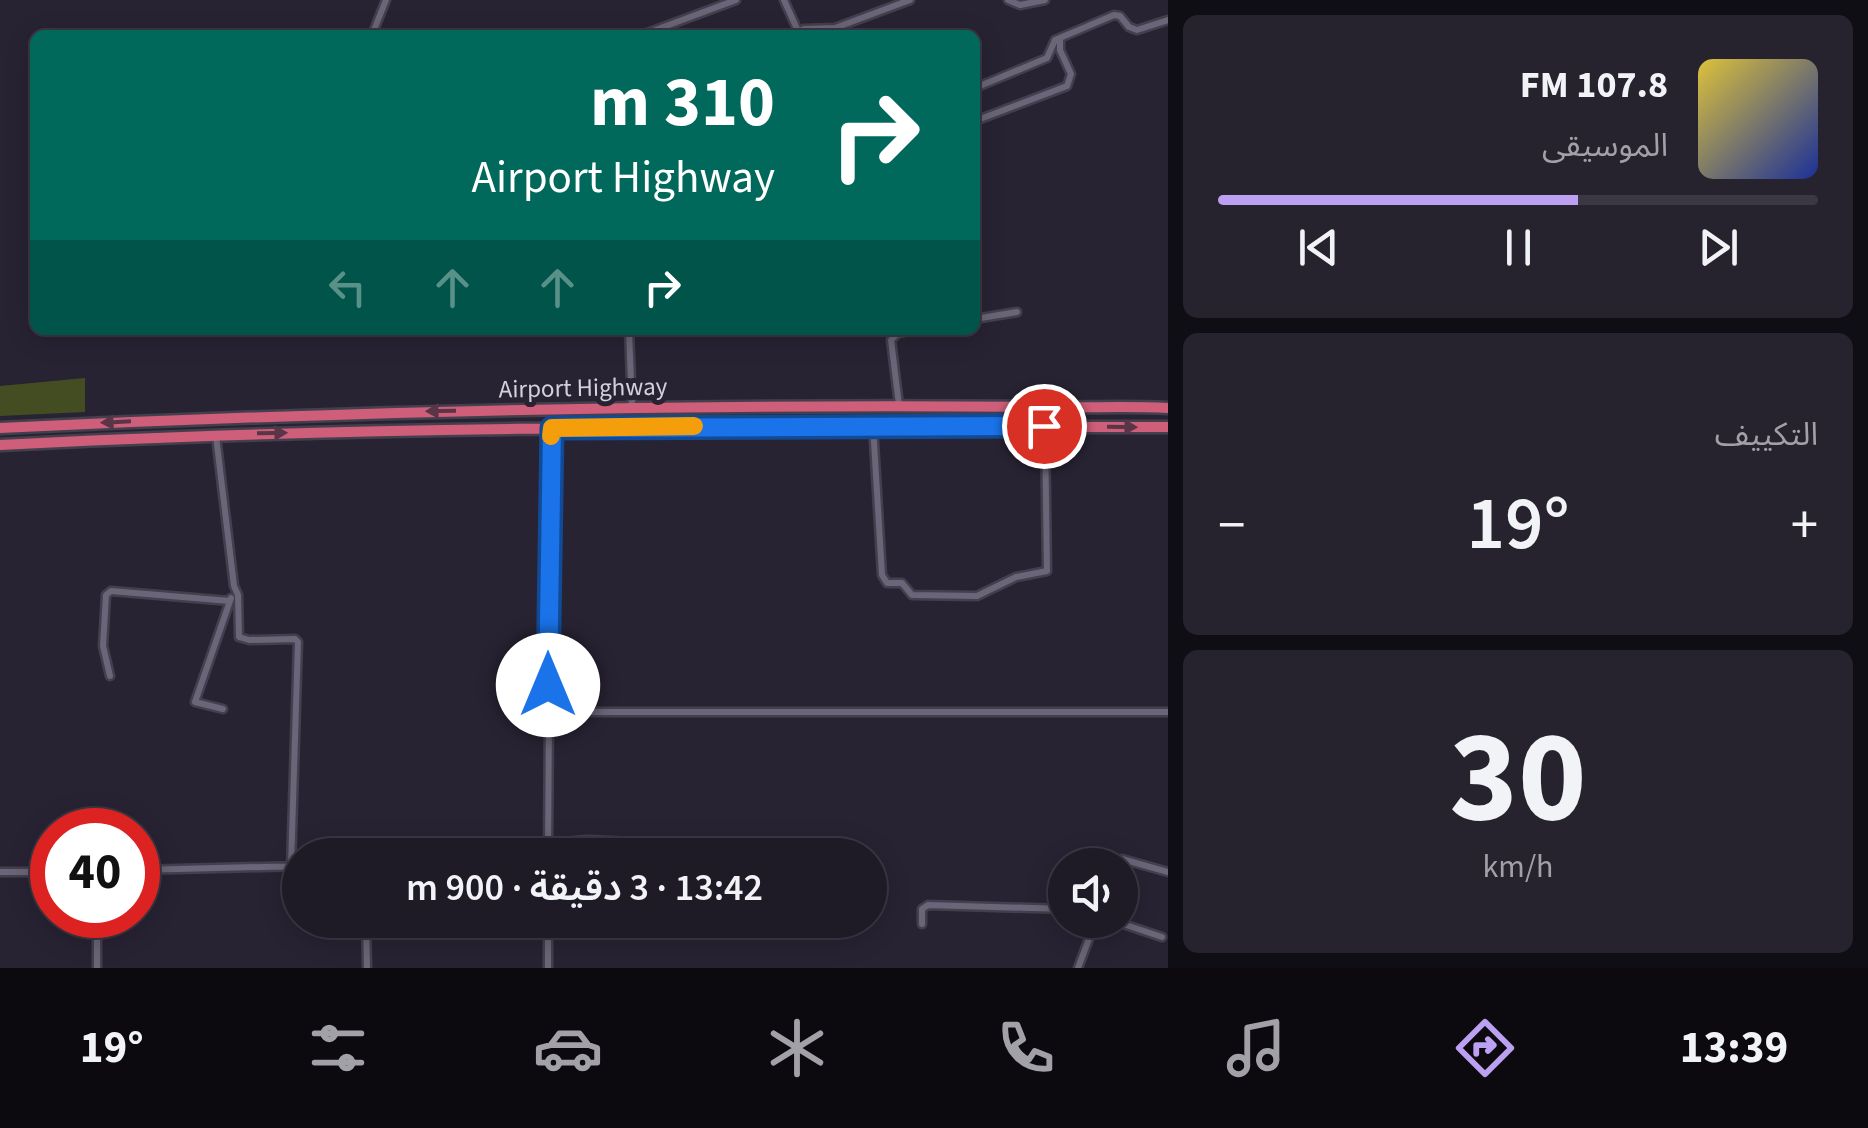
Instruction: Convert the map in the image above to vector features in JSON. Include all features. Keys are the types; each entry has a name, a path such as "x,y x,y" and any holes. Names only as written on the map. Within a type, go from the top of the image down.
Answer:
{"highway":[{"name":"Airport Highway","path":"0,428 289,414 632,407 899,404 1168,408"},
{"name":"Airport Highway","path":"0,444 216,434 552,428 1168,427"}],"street":[{"path":"374,30 386,0"},
{"path":"655,30 736,0"},
{"path":"784,0 794,30"},
{"path":"819,30 835,28 910,0"},
{"path":"1008,0 1020,5 1046,0"},
{"path":"980,86 1047,58 1052,42 1116,14 1134,30 1168,20"},
{"path":"980,119 1066,86 1071,74 1060,50 1060,38"},
{"path":"980,318 1017,312"},
{"path":"629,335 632,407"},
{"path":"896,335 891,340 899,404"},
{"path":"873,425 884,581 902,583 912,595 976,596 1016,578 1047,571 1044,426"},
{"path":"548,838 552,428"},
{"path":"216,434 238,595 239,637 298,642 291,838"},
{"path":"223,710 195,702 234,586"},
{"path":"110,676 104,620 106,595 111,591 230,600"},
{"path":"548,685 564,712 1168,712"},
{"path":"1138,864 1168,872"},
{"path":"160,869 282,866"},
{"path":"0,872 30,872"},
{"path":"922,924 922,909 928,905 1048,909"},
{"path":"1138,929 1162,937"},
{"path":"97,938 97,968"},
{"path":"366,938 367,968"},
{"path":"548,938 548,968"},
{"path":"1078,968 1089,938"}],"green space":[{"path":"85,378 85,412 0,416 0,386"}],"slow traffic":[{"path":"551,436 552,428 694,426"}],"route":[{"path":"548,685 552,428 1044,426"}]}
